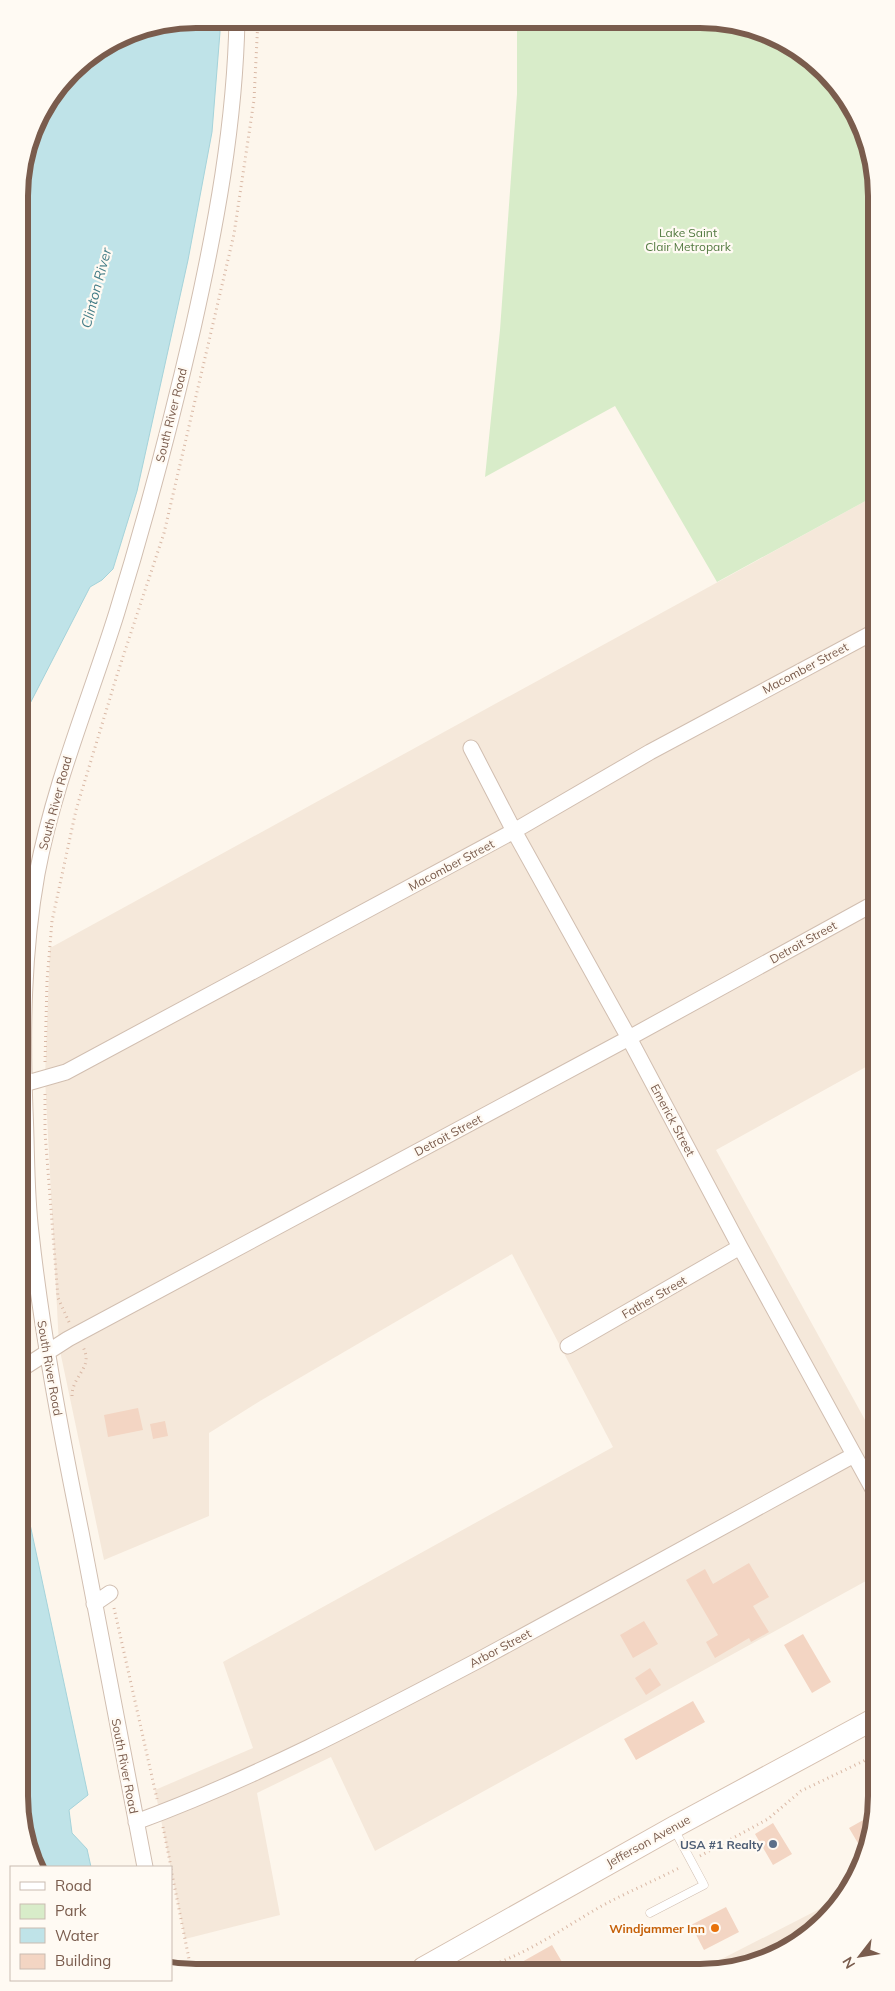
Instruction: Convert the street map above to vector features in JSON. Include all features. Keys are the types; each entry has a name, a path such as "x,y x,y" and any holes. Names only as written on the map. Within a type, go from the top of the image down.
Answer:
{"street":[{"name":"South River Road","path":"28,935 37,876 50,814 72,742 116,616 149,503 209,257 228,147 236,66 237,28"},
{"name":"Macomber Street","path":"28,1083 66,1072 514,831 650,752 868,634"},
{"name":"Emerick Street","path":"471,748 514,831 630,1038 740,1247 867,1479"},
{"name":"Detroit Street","path":"28,1365 76,1335 630,1038 868,907"},
{"name":"South River Road","path":"28,1180 30,1228 46,1354 145,1866"},
{"name":"Father Street","path":"568,1346 740,1247"},
{"name":"Arbor Street","path":"136,1822 160,1813 365,1720 854,1456"},
{"path":"94,1604 110,1593"},
{"name":"Jefferson Avenue","path":"430,1964 674,1827 867,1723"}],"lane":[{"path":"650,1913 704,1885 674,1827"}],"path":[{"path":"72,1400 72,1387 76,1377 85,1368 87,1362 85,1352 63,1312 58,1298 45,1133 47,981 52,920 76,810 117,675 164,533 230,253 254,100 258,28"},
{"path":"110,1593 171,1866"},
{"path":"172,1873 190,1963"}],"shaded area":[{"path":"868,500 867,1066 716,1150 867,1424 867,1580 375,1851 331,1757 257,1793 280,1915 185,1939 172,1866 170,1866 155,1790 253,1748 223,1662 613,1447 512,1254 260,1401 209,1433 209,1516 104,1560 59,1346 45,1078 50,948"},
{"path":"826,1905 802,1929 784,1941 764,1951 743,1958 715,1963"}],"green space":[{"name":"Lake Saint Clair Metropark","path":"517,28 700,28 743,33 764,40 802,62 833,93 855,131 862,152 868,196 868,500 717,582 615,406 485,477 500,330 517,94"}],"water":[{"name":"Clinton River","path":"220,28 212,132 188,260 137,491 113,569 102,580 90,587 28,707 28,185 33,152 40,131 62,93 93,62 111,50 141,36 163,31"},
{"path":"28,1515 88,1795 69,1810 72,1833 87,1849 91,1866 43,1866 33,1839 29,1817 28,1795"}],"building":[{"path":"138,1408 143,1430 108,1437 104,1415"},
{"path":"165,1421 168,1436 153,1439 150,1424"},
{"path":"749,1563 769,1597 753,1606 769,1632 751,1642 749,1638 715,1658 706,1642 718,1635 686,1580 705,1569 713,1584"},
{"path":"644,1621 658,1644 633,1658 620,1635"},
{"path":"803,1634 831,1682 812,1693 784,1645"},
{"path":"650,1668 661,1685 646,1695 635,1678"},
{"path":"693,1701 705,1722 636,1760 624,1739"},
{"path":"865,1819 860,1846 849,1828"},
{"name":"USA #1 Realty","path":"773,1823 792,1854 773,1865 755,1834"},
{"name":"Windjammer Inn","path":"726,1907 739,1932 704,1950 691,1925"},
{"path":"552,1945 563,1964 518,1964"}],"place":[{"name":"USA #1 Realty","path":"773,1844"},
{"name":"Windjammer Inn","path":"715,1928"}]}
